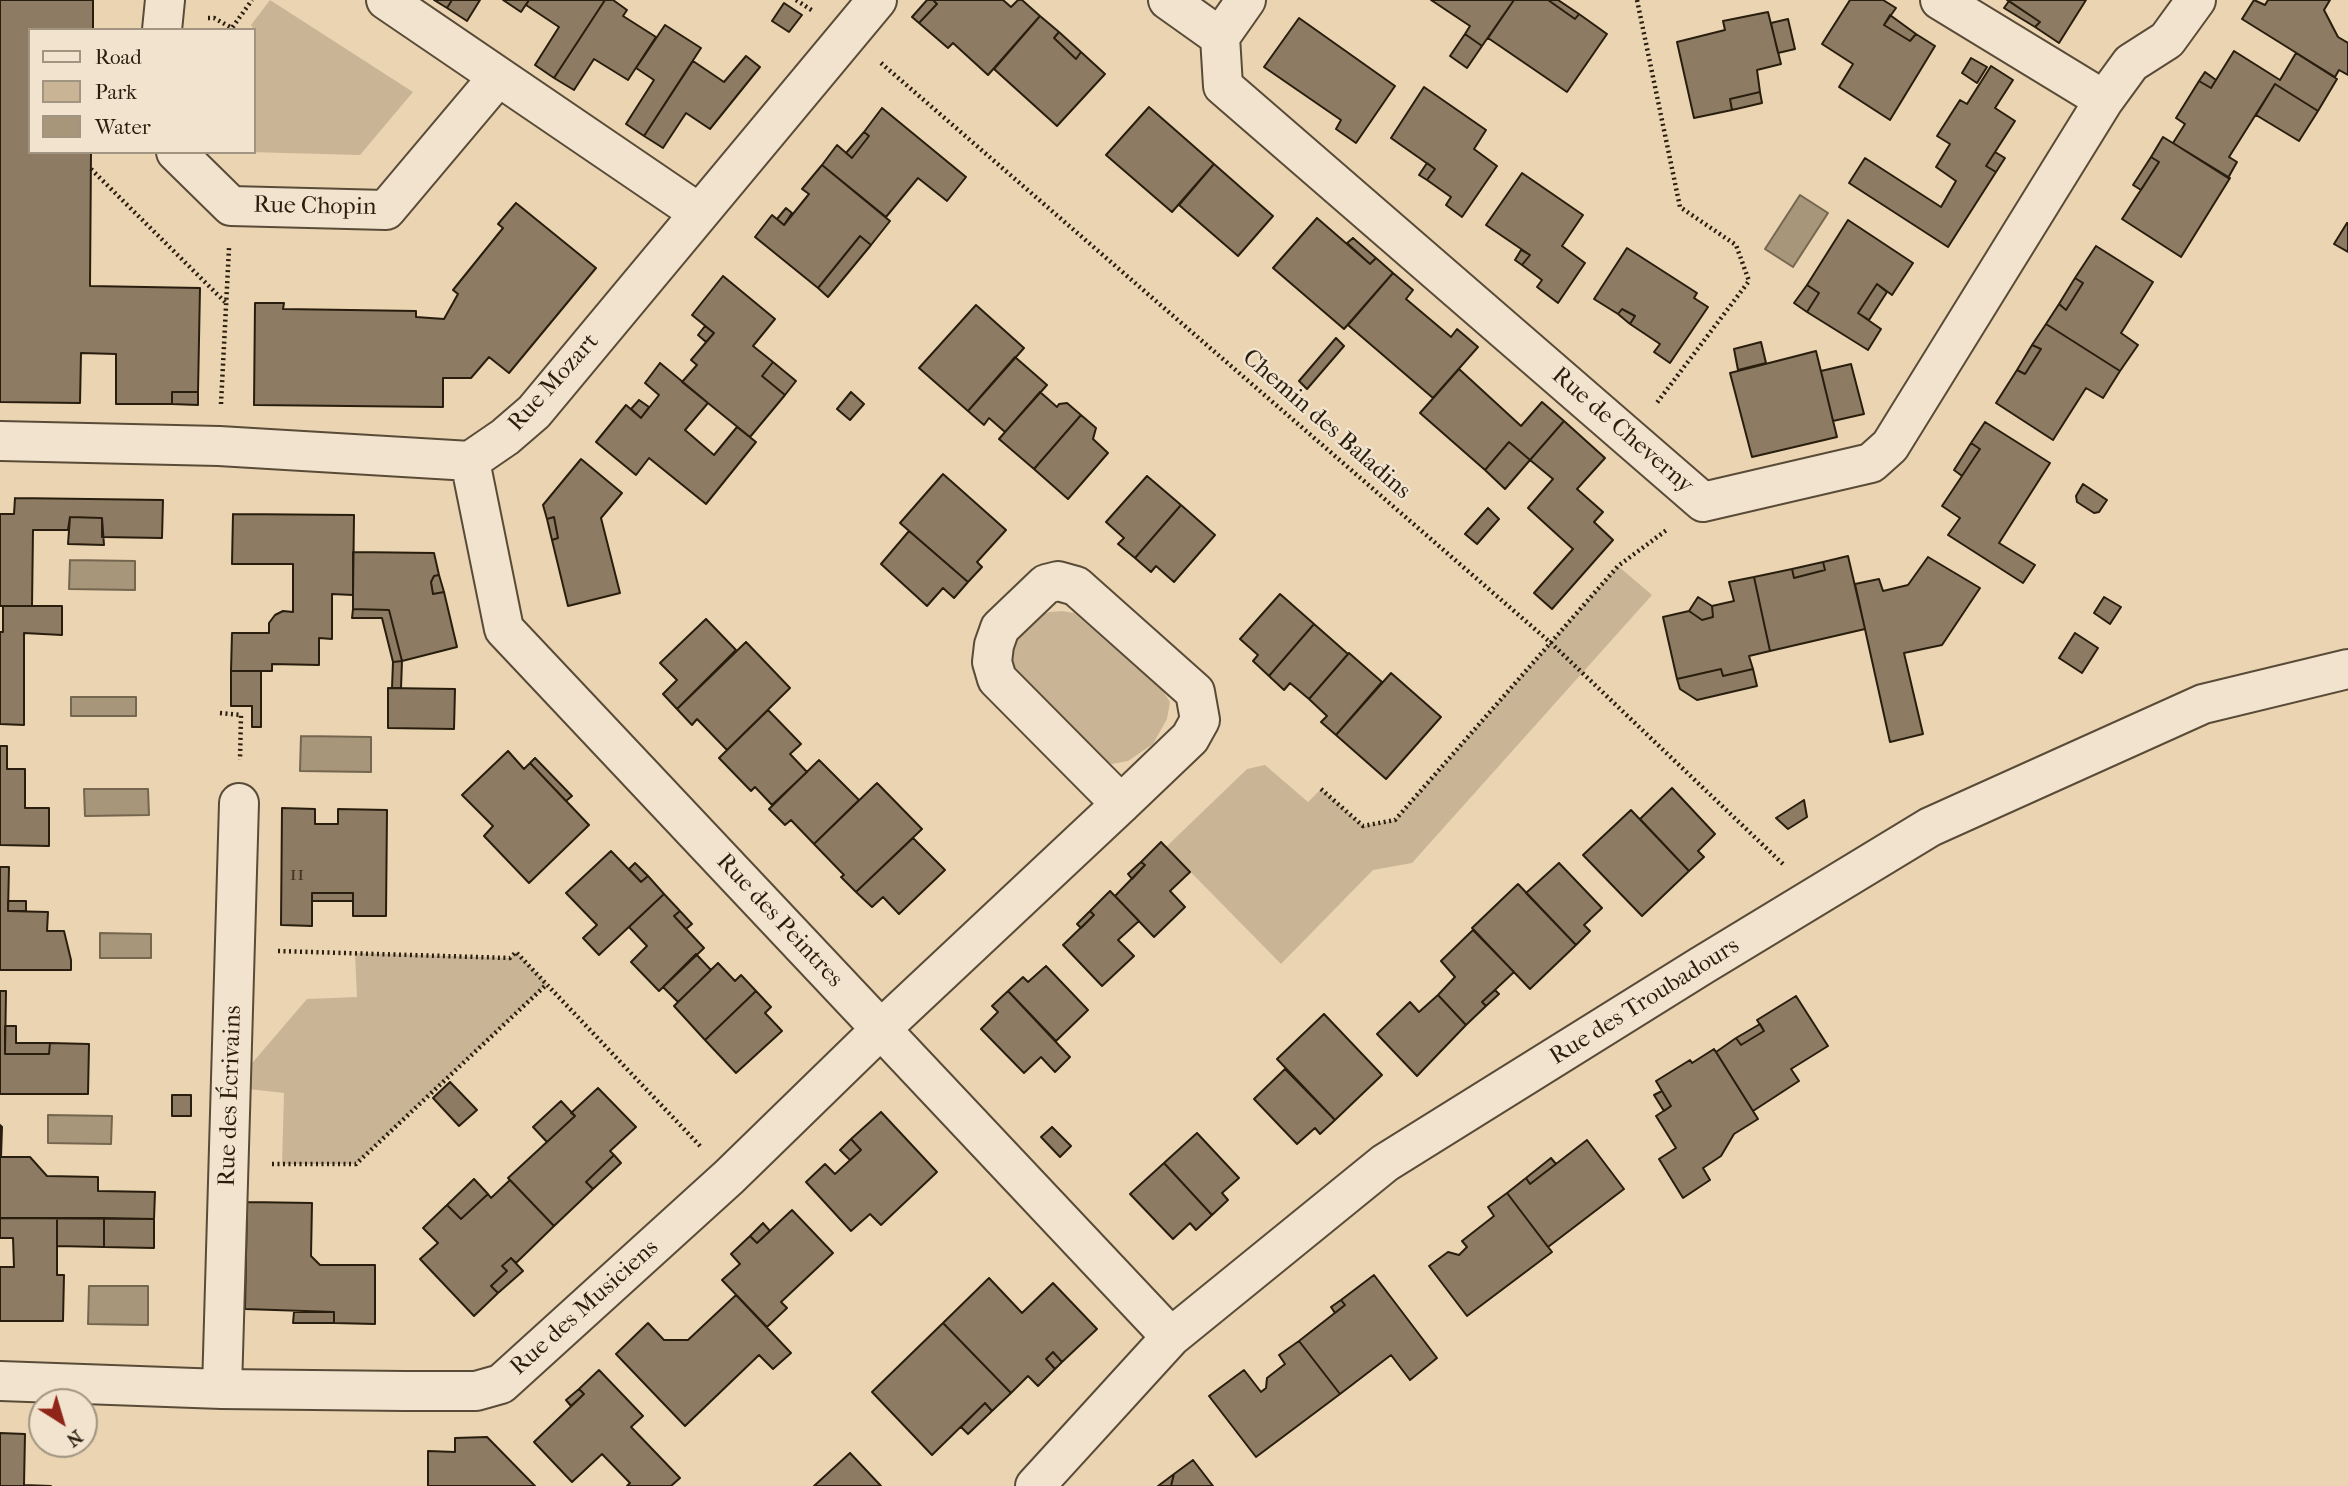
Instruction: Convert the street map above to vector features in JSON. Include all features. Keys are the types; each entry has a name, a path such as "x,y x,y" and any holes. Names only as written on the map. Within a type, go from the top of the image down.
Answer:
{"street":[{"path":"162,28 165,0"},
{"path":"386,0 699,213"},
{"name":"Rue Mozart","path":"470,461 505,437 534,412 877,0"},
{"path":"1168,0 1220,37 1246,0"},
{"path":"1940,0 2104,100"},
{"name":"Rue de Cheverny","path":"1220,37 1223,86 1703,502 1871,463 1890,446 2104,100 2131,63 2167,40 2196,0"},
{"name":"Rue Chopin","path":"178,154 231,206 386,210 498,77"},
{"path":"0,441 219,446 470,461"},
{"name":"Rue des Peintres","path":"470,461 504,629 1171,1337"},
{"name":"Rue des Musiciens","path":"0,1381 222,1389 476,1391 501,1384 729,1177 880,1030 1121,804 1190,738 1200,720 1195,692 1076,586 1058,581 1046,584 1000,628 992,662 998,679 1121,804"},
{"name":"Rue des Troubadours","path":"1034,1486 1171,1337 1385,1163 1930,827 2203,704 2348,669"},
{"name":"Rue des Écrivains","path":"222,1389 239,803"}],"path":[{"name":"Chemin des Baladins","path":"796,0 848,35 1551,643 1817,896"},
{"path":"1630,438 1749,281 1736,245 1680,207 1637,0"},
{"path":"91,169 226,303"},
{"path":"219,446 231,206"},
{"path":"1321,789 1363,827 1395,820 1618,566 1703,502"},
{"path":"220,713 242,715 239,803"},
{"path":"235,950 510,958 516,952 729,1177"},
{"path":"229,1164 356,1164 547,984"}],"green space":[{"path":"270,0 413,92 360,155 256,152 256,28 251,25"},
{"path":"1618,566 1652,595 1412,863 1373,870 1281,964 1166,847 1247,769 1265,765 1308,802 1321,789 1363,826 1395,820"},
{"path":"1049,612 1074,613 1163,691 1170,702 1167,719 1153,744 1128,761 1112,764 1093,756 1012,668 1015,642 1033,619"},
{"path":"516,952 547,984 356,1164 282,1164 284,1093 248,1089 247,1069 307,999 357,997 355,953 510,958"}],"water":[{"path":"1800,195 1828,213 1793,267 1765,249"},
{"path":"70,560 135,561 135,590 69,589"},
{"path":"71,697 136,697 136,716 71,716"},
{"path":"301,736 371,737 371,772 300,771"},
{"path":"84,789 148,789 149,815 85,816"},
{"path":"100,933 151,934 151,958 100,958"},
{"path":"48,1115 112,1116 111,1144 48,1143"},
{"path":"89,1286 148,1286 148,1325 88,1324"}],"building":[{"path":"0,0 93,0 93,28 28,28 28,154 91,154 90,286 200,288 198,392 172,392 172,404 116,404 116,354 81,353 80,403 0,402"},
{"path":"434,0 452,0 447,8"},
{"path":"452,0 480,0 467,21 447,8"},
{"path":"503,0 529,0 521,12"},
{"path":"529,0 605,0 554,78 535,65 559,27 526,5"},
{"path":"605,0 613,0 627,10 623,16 656,37 628,80 594,59 574,90 554,78"},
{"path":"927,0 933,0 937,4 919,23 912,17"},
{"path":"933,0 1003,0 1011,7 1018,0 1022,0 1040,16 988,75 953,43 948,48 919,23 937,4"},
{"path":"1431,0 1514,0 1482,46 1465,34 1470,26"},
{"path":"1514,0 1548,0 1575,19 1579,14 1607,34 1567,92 1488,38"},
{"path":"1548,0 1558,0 1579,14 1575,19"},
{"path":"1850,0 1883,0 1896,8 1884,25 1910,41 1916,34 1935,46 1890,120 1839,87 1853,64 1822,44"},
{"path":"2007,0 2086,0 2059,43 2035,27 2040,22"},
{"path":"2254,0 2265,5 2268,0 2330,0 2324,10 2338,37 2348,43 2348,75 2339,70 2335,77 2242,19"},
{"path":"2009,1 2040,22 2035,27 2004,8"},
{"path":"784,3 802,15 789,32 772,21"},
{"path":"1768,12 1781,64 1757,70 1760,92 1730,99 1732,110 1694,118 1677,42 1725,30 1723,21"},
{"path":"1890,15 1916,34 1910,41 1884,25"},
{"path":"1040,16 1059,32 1054,38 1076,59 1081,52 1105,74 1057,126 994,69"},
{"path":"1299,18 1395,86 1356,143 1336,129 1341,120 1264,67"},
{"path":"1788,19 1795,49 1778,53 1771,23"},
{"path":"665,25 701,48 644,136 626,124 654,80 636,68"},
{"path":"1059,32 1081,52 1076,59 1054,38"},
{"path":"1465,34 1482,46 1467,68 1450,56"},
{"path":"2234,51 2280,80 2296,53 2337,79 2318,111 2275,84 2229,157 2237,162 2228,178 2173,143 2185,124 2176,118 2199,81 2211,88"},
{"path":"746,56 760,67 710,129 686,113 663,148 644,136 693,61 724,82"},
{"path":"1971,58 1987,67 1977,83 1962,73"},
{"path":"1991,66 2013,80 1995,108 2015,121 1986,166 1996,172 1948,247 1849,183 1865,158 1941,207 1956,181 1936,167 1950,144 1937,136 1960,100 1967,104"},
{"path":"2205,72 2216,80 2211,88 2199,81"},
{"path":"2275,84 2318,111 2299,141 2256,115"},
{"path":"1424,87 1486,130 1474,149 1497,166 1462,217 1446,205 1451,197 1427,180 1435,169 1391,138"},
{"path":"1760,92 1762,103 1732,110 1730,99"},
{"path":"1149,107 1214,164 1172,212 1106,155"},
{"path":"882,108 966,177 947,201 918,178 886,217 822,165 837,145 852,158 869,136 864,132"},
{"path":"864,132 869,136 852,158 846,153"},
{"path":"2163,137 2230,178 2181,257 2122,219 2159,162 2151,157"},
{"path":"1995,152 2005,158 1996,172 1986,166"},
{"path":"2151,157 2159,162 2141,190 2133,185"},
{"path":"1427,163 1435,169 1427,180 1419,175"},
{"path":"1214,164 1273,216 1238,256 1179,205"},
{"path":"822,165 890,221 871,245 860,236 818,288 755,237 772,215 784,225 809,194 802,189"},
{"path":"1522,173 1583,215 1562,246 1585,263 1558,303 1537,287 1542,280 1522,265 1530,255 1486,225"},
{"path":"516,203 596,268 509,373 489,357 471,378 443,378 443,407 254,405 255,303 284,303 283,309 416,311 416,317 444,319 458,294 453,290 503,228 498,224"},
{"path":"786,208 792,213 784,225 777,219"},
{"path":"1317,218 1370,264 1376,258 1393,273 1344,329 1273,268"},
{"path":"1848,220 1913,263 1892,295 1877,284 1858,313 1881,329 1868,350 1807,312 1819,293 1807,285"},
{"path":"2348,223 2348,252 2334,244"},
{"path":"860,236 871,245 828,297 818,288"},
{"path":"1353,238 1376,258 1370,264 1347,243"},
{"path":"2096,246 2153,282 2121,333 2138,345 2120,371 2046,324 2059,304 2066,310 2083,283 2075,278"},
{"path":"1627,248 1697,293 1694,298 1708,307 1670,363 1654,352 1660,344 1630,324 1635,316 1622,309 1618,314 1594,299"},
{"path":"1521,250 1530,255 1522,265 1515,260"},
{"path":"1393,273 1413,290 1406,299 1451,337 1457,329 1478,347 1433,398 1348,325"},
{"path":"723,276 775,319 753,346 773,362 762,376 785,395 750,437 682,382 697,365 691,360 714,333 692,315"},
{"path":"2075,278 2083,283 2066,310 2059,304"},
{"path":"1877,284 1887,292 1869,320 1858,313"},
{"path":"1807,285 1819,293 1807,312 1794,303"},
{"path":"976,305 1024,348 968,411 919,368"},
{"path":"1622,309 1635,316 1630,324 1618,314"},
{"path":"2046,324 2120,371 2103,398 2086,388 2053,440 1996,403 2017,370 2025,374 2041,349 2032,345"},
{"path":"705,326 714,333 706,342 698,335"},
{"path":"1336,338 1344,346 1307,389 1299,381"},
{"path":"1761,342 1766,363 1738,370 1734,349"},
{"path":"2032,345 2041,349 2025,374 2017,370"},
{"path":"1816,351 1837,437 1752,457 1730,373"},
{"path":"1015,357 1047,385 1005,432 989,418 984,425 968,411"},
{"path":"773,362 796,381 785,395 762,376"},
{"path":"660,363 708,403 685,430 714,455 737,427 756,442 706,504 649,458 636,475 596,442 626,405 641,418 659,395 645,383"},
{"path":"1851,364 1864,414 1833,421 1821,371"},
{"path":"1459,369 1521,426 1542,402 1564,421 1530,460 1509,442 1485,470 1420,413"},
{"path":"172,392 198,392 198,405 172,404"},
{"path":"851,392 864,404 850,420 837,409"},
{"path":"1040,392 1057,407 1067,403 1081,415 1034,469 999,439"},
{"path":"639,400 649,407 641,418 631,409"},
{"path":"1081,415 1096,428 1093,439 1108,453 1068,499 1034,469"},
{"path":"1564,421 1605,458 1577,489 1603,512 1594,522 1613,540 1552,609 1534,593 1573,549 1528,508 1553,479 1530,460"},
{"path":"1985,422 2050,463 1999,543 2035,565 2023,583 1948,535 1960,518 1942,506 1980,449 1971,443"},
{"path":"1509,442 1530,460 1505,489 1485,470"},
{"path":"1971,443 1980,449 1962,476 1954,470"},
{"path":"581,459 622,493 601,518 620,593 568,606 552,540 558,538 554,517 547,519 543,505"},
{"path":"943,474 1006,530 977,562 982,567 968,582 900,523"},
{"path":"1147,476 1181,505 1135,558 1118,544 1124,538 1106,522"},
{"path":"2083,484 2107,500 2099,512 2094,513 2077,502 2076,496"},
{"path":"15,498 163,500 162,538 102,537 102,518 70,517 68,530 33,530 32,606 0,606 0,514 14,514"},
{"path":"1181,505 1215,535 1174,582 1156,566 1151,572 1135,558"},
{"path":"1488,508 1499,519 1477,544 1465,534"},
{"path":"233,514 354,515 353,595 332,594 332,639 319,638 319,665 272,664 272,671 231,671 232,633 269,633 269,623 275,615 283,611 293,612 293,564 232,564"},
{"path":"70,517 102,518 104,545 68,544"},
{"path":"554,517 558,538 552,540 547,519"},
{"path":"909,531 968,582 954,598 943,588 927,606 881,564"},
{"path":"353,552 434,553 439,575 434,576 431,582 433,594 444,592 457,647 402,661 389,610 353,609"},
{"path":"1848,556 1865,629 1770,651 1754,577 1792,569 1794,578 1825,570 1823,562"},
{"path":"1928,557 1980,588 1942,645 1904,653 1923,734 1890,742 1855,584 1879,579 1883,591 1908,585"},
{"path":"1823,562 1825,570 1794,578 1792,569"},
{"path":"439,575 444,592 433,594 431,582 434,576"},
{"path":"1754,577 1770,651 1749,656 1753,669 1723,676 1721,669 1677,679 1663,617 1689,611 1702,620 1713,617 1712,606 1734,601 1729,582"},
{"path":"1280,594 1314,624 1269,676 1253,661 1258,655 1240,639"},
{"path":"1698,597 1712,606 1713,617 1702,620 1689,611"},
{"path":"2104,597 2121,607 2110,624 2094,613"},
{"path":"3,606 62,606 62,635 24,633 24,725 0,724 0,632 3,632"},
{"path":"353,609 389,610 402,661 393,662 382,618 352,618"},
{"path":"706,619 736,650 677,709 663,694 677,680 660,663"},
{"path":"1314,624 1348,654 1309,699 1290,683 1284,690 1269,676"},
{"path":"2075,633 2098,648 2082,673 2059,658"},
{"path":"746,642 790,688 727,750 697,719 692,725 677,709"},
{"path":"1349,653 1382,682 1336,735 1321,722 1327,716 1309,699"},
{"path":"402,661 401,688 392,688 393,662"},
{"path":"1721,669 1723,676 1753,669 1757,686 1697,700 1680,689 1677,679"},
{"path":"231,671 261,671 261,727 252,727 252,706 231,706"},
{"path":"1391,673 1441,717 1386,779 1336,735"},
{"path":"388,688 455,689 454,729 388,728"},
{"path":"768,710 801,744 790,754 807,772 772,805 755,787 751,791 719,758"},
{"path":"0,746 7,746 7,769 25,769 25,808 49,808 49,846 0,845"},
{"path":"508,751 524,769 530,763 589,825 529,883 484,836 493,826 462,795"},
{"path":"535,758 572,796 566,801 530,763"},
{"path":"819,760 859,800 814,844 791,820 785,825 769,809"},
{"path":"877,783 922,829 856,892 841,877 844,875 814,844"},
{"path":"1672,788 1715,834 1698,851 1704,857 1689,871 1640,819"},
{"path":"1804,800 1807,817 1788,829 1776,818"},
{"path":"282,808 315,809 315,824 338,824 338,809 387,810 386,916 353,916 353,893 312,893 312,926 281,925"},
{"path":"1631,810 1689,871 1642,916 1583,855"},
{"path":"913,838 945,870 899,914 883,897 872,907 856,892"},
{"path":"1161,842 1190,872 1170,891 1185,907 1154,937 1115,896 1145,865 1141,862"},
{"path":"611,851 641,882 648,876 664,894 599,955 583,938 597,925 566,893"},
{"path":"1141,862 1145,865 1132,879 1128,874"},
{"path":"635,863 648,876 641,882 629,869"},
{"path":"1559,863 1602,908 1584,925 1590,931 1576,945 1526,893"},
{"path":"0,867 9,867 8,911 48,912 47,931 64,931 71,970 0,970"},
{"path":"1518,884 1576,945 1530,989 1472,928"},
{"path":"1110,891 1139,921 1118,940 1134,956 1102,986 1063,945 1094,915 1090,911"},
{"path":"312,893 353,893 353,901 312,901"},
{"path":"664,894 680,911 674,916 704,948 659,991 631,962 647,946 629,927"},
{"path":"8,901 26,901 26,911 8,911"},
{"path":"680,911 692,924 686,929 674,916"},
{"path":"1090,911 1094,915 1081,928 1077,924"},
{"path":"1473,930 1514,972 1482,1002 1486,1006 1466,1025 1438,995 1455,977 1441,961"},
{"path":"696,954 711,970 678,1002 663,987"},
{"path":"718,963 735,981 741,975 756,991 705,1040 674,1006"},
{"path":"1046,966 1088,1010 1056,1041 1008,991 1023,977 1028,982"},
{"path":"1495,990 1499,994 1486,1006 1482,1002"},
{"path":"0,991 6,991 5,1054 49,1054 50,1043 89,1044 88,1094 0,1094"},
{"path":"756,991 771,1007 765,1013 782,1031 736,1073 705,1040"},
{"path":"1008,991 1070,1057 1055,1072 1041,1057 1024,1073 981,1029 998,1012 992,1006"},
{"path":"1438,995 1466,1025 1417,1076 1377,1034 1410,1002 1419,1012"},
{"path":"1796,996 1828,1046 1791,1069 1799,1081 1753,1111 1716,1052 1736,1038 1741,1045 1764,1031 1757,1020"},
{"path":"1324,1014 1382,1075 1335,1120 1277,1059"},
{"path":"1760,1024 1764,1031 1741,1045 1736,1038"},
{"path":"5,1026 16,1026 16,1043 50,1043 49,1054 5,1054"},
{"path":"1714,1049 1758,1119 1734,1134 1721,1156 1703,1168 1710,1180 1683,1198 1659,1159 1676,1148 1656,1116 1671,1106 1656,1081"},
{"path":"1285,1069 1335,1120 1320,1134 1315,1128 1297,1144 1254,1099"},
{"path":"450,1082 477,1110 459,1126 433,1098"},
{"path":"598,1088 636,1127 610,1151 614,1155 586,1182 593,1189 554,1226 508,1178 575,1116 571,1113"},
{"path":"1662,1091 1671,1106 1664,1111 1654,1095"},
{"path":"172,1095 191,1095 191,1116 172,1116"},
{"path":"561,1101 575,1116 547,1142 533,1127"},
{"path":"881,1112 937,1172 881,1225 870,1214 851,1231 806,1182 825,1164 835,1174 861,1150 851,1139"},
{"path":"0,1125 1,1157 30,1157 47,1176 98,1177 98,1191 155,1192 154,1219 0,1218"},
{"path":"1052,1127 1071,1146 1060,1157 1041,1137"},
{"path":"1197,1133 1239,1178 1222,1193 1228,1200 1212,1215 1164,1163"},
{"path":"851,1139 861,1150 850,1160 840,1150"},
{"path":"1587,1140 1624,1189 1548,1247 1507,1193 1526,1178 1530,1184"},
{"path":"614,1155 621,1163 593,1189 586,1182"},
{"path":"1551,1158 1556,1164 1530,1184 1526,1178"},
{"path":"1164,1163 1212,1215 1196,1230 1190,1223 1173,1239 1130,1194"},
{"path":"474,1179 488,1194 461,1219 447,1205"},
{"path":"510,1180 554,1226 516,1263 511,1258 502,1266 507,1271 491,1286 498,1293 474,1316 420,1259 438,1243 423,1228 447,1205 461,1219 488,1194 491,1198"},
{"path":"1507,1193 1552,1252 1467,1316 1429,1266 1448,1252 1459,1255 1467,1247 1462,1241 1494,1216 1488,1207"},
{"path":"247,1202 312,1203 311,1256 320,1265 375,1265 375,1324 334,1323 334,1312 245,1309"},
{"path":"792,1210 833,1253 781,1302 787,1308 767,1327 722,1280 740,1264 731,1254 750,1236 757,1243"},
{"path":"0,1218 57,1218 57,1275 64,1275 63,1321 0,1321 0,1267 14,1267 13,1238 0,1238"},
{"path":"57,1218 104,1218 104,1247 57,1246"},
{"path":"104,1218 154,1219 154,1248 104,1247"},
{"path":"763,1223 770,1231 757,1243 750,1236"},
{"path":"511,1258 523,1271 498,1293 491,1286 507,1271 502,1266"},
{"path":"1374,1275 1437,1358 1410,1380 1391,1355 1340,1394 1299,1341 1345,1305 1341,1300"},
{"path":"989,1278 1022,1313 1053,1283 1097,1329 1062,1362 1053,1352 1046,1359 1055,1369 1038,1386 1028,1376 1011,1393 943,1323"},
{"path":"736,1295 791,1353 773,1369 759,1355 685,1426 616,1354 648,1323 664,1340 688,1340"},
{"path":"1341,1300 1345,1305 1335,1313 1331,1307"},
{"path":"294,1312 334,1312 334,1323 293,1323"},
{"path":"943,1323 1011,1393 992,1411 985,1403 932,1455 872,1392"},
{"path":"1299,1341 1340,1394 1256,1457 1209,1396 1244,1370 1261,1392 1266,1388 1267,1378 1285,1364 1279,1355"},
{"path":"1053,1352 1062,1362 1055,1369 1046,1359"},
{"path":"599,1370 643,1416 631,1427 680,1478 671,1486 627,1486 630,1483 602,1454 572,1482 534,1442 584,1394 579,1389"},
{"path":"579,1389 584,1394 571,1406 566,1400"},
{"path":"985,1403 992,1411 968,1434 961,1427"},
{"path":"0,1433 25,1434 24,1485 51,1486 0,1486"},
{"path":"487,1437 535,1486 428,1486 428,1451 455,1452 455,1438"},
{"path":"850,1453 881,1486 814,1486"},
{"path":"1193,1460 1213,1486 1171,1486 1174,1474"},
{"path":"1174,1474 1171,1486 1158,1486"}]}
